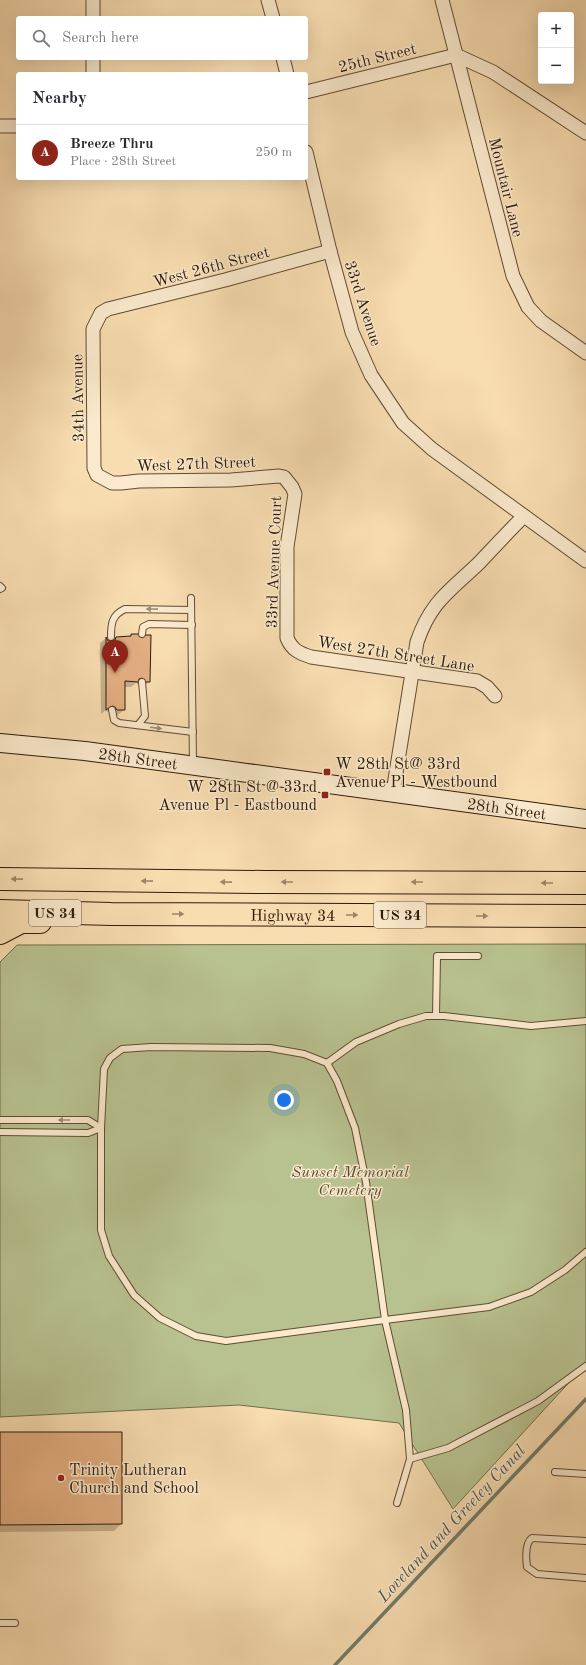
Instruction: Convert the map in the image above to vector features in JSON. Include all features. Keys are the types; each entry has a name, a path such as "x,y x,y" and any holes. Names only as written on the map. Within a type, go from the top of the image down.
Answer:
{"highway":[{"name":"Highway 34","path":"0,879 586,883"},
{"name":"Highway 34","path":"0,911 111,914 586,916"},
{"path":"0,933 21,922 88,921 111,914"}],"street":[{"path":"93,0 93,16"},
{"path":"268,0 272,16"},
{"name":"Mountair Lane","path":"442,0 513,276 528,308 541,321 586,353"},
{"path":"456,55 493,72 586,133"},
{"name":"25th Street","path":"308,92 456,55"},
{"path":"93,60 93,72"},
{"path":"284,60 286,72"},
{"path":"0,126 16,126"},
{"name":"33rd Avenue","path":"308,160 330,252 352,332 371,376 403,424 432,450 586,561"},
{"name":"West 26th Street","path":"101,314 108,309 330,252"},
{"name":"34th Avenue","path":"101,314 93,329 94,468 97,475 104,480"},
{"name":"West 27th Street","path":"104,480 121,484 139,481 231,480 279,476 284,477 289,481"},
{"name":"33rd Avenue Court","path":"289,481 295,494 288,547 288,638 290,645"},
{"path":"392,792 417,642 423,626 430,612 441,598 524,516"},
{"name":"West 27th Street Lane","path":"290,645 301,654 310,657 477,682 487,688 495,696"},
{"name":"28th Street","path":"0,742 85,751 586,819"}],"lane":[{"path":"191,598 193,766"},
{"path":"111,637 112,621 116,613 125,609 191,610"},
{"path":"142,634 143,627 149,624 192,625"},
{"path":"138,726 145,716 142,682"},
{"path":"112,710 114,720 119,723 193,732"},
{"path":"436,1016 437,956 478,956"},
{"path":"327,1063 356,1042 399,1024 426,1016 531,1026 586,1021"},
{"path":"397,1503 410,1459 406,1410 385,1320 366,1182 355,1128 338,1081 327,1063 304,1054 270,1048 151,1047 122,1049 110,1058 104,1070 101,1128 101,1230 108,1256 134,1295 160,1318 196,1336 226,1341 385,1320 489,1307 531,1292 565,1270 586,1252"},
{"path":"0,1120 88,1120 101,1128"},
{"path":"0,1132 88,1133 101,1128"},
{"path":"410,1459 448,1448 538,1401 586,1366"},
{"path":"555,1472 586,1474"},
{"path":"586,1541 532,1538 527,1544 526,1562 527,1567 537,1574 586,1578"},
{"path":"0,1623 15,1623"}],"green space":[{"name":"Sunset Memorial Cemetery","path":"586,944 586,1364 453,1509 399,1423 239,1405 0,1417 0,962 17,945"}],"building":[{"path":"131,634 138,634 142,638 146,635 151,635 150,682 146,682 142,678 139,679 138,682 125,681 125,710 117,710 112,706 106,710 106,637 108,641 111,641 115,640 116,637 131,636"},
{"name":"Trinity Lutheran Church and School","path":"0,1432 122,1432 122,1524 0,1525"}],"waterway":[{"name":"Loveland and Greeley Canal","path":"335,1665 586,1399"}],"place":[{"name":"Breeze Thru","path":"115,673"},
{"name":"W 28th St@ 33rd Avenue Pl - Westbound","path":"327,772"},
{"name":"W 28th St @ 33rd Avenue Pl - Eastbound","path":"325,795"},
{"name":"Trinity Lutheran Church and School","path":"61,1478"}]}
